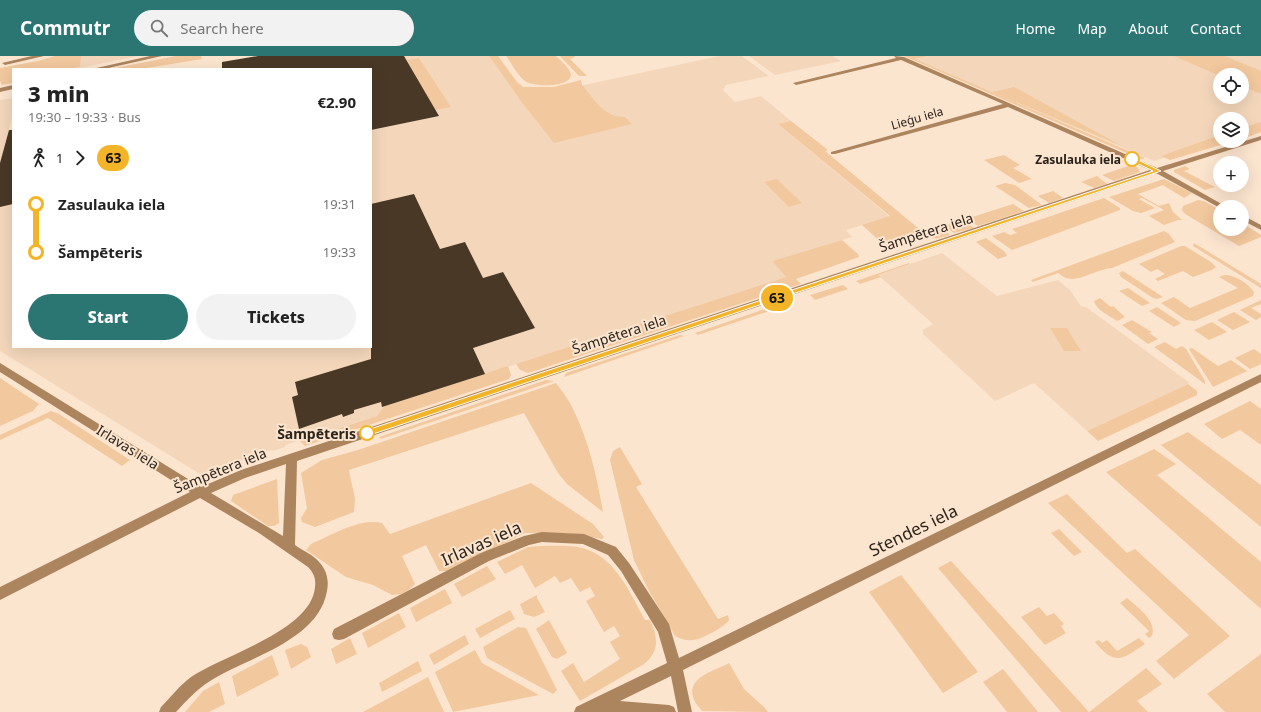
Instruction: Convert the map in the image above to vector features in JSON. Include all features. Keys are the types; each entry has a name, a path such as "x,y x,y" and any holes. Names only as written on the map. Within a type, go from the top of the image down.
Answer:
{"street":[{"path":"5,63 41,56"},
{"path":"100,68 159,56"},
{"path":"796,83 899,57 1158,171 1213,201"},
{"path":"0,90 12,87"},
{"name":"Lieģu iela","path":"833,153 1008,105"},
{"name":"Šampētera iela","path":"0,594 200,492 292,458 1261,138"},
{"path":"1249,221 1261,228"},
{"name":"Irlavas iela","path":"0,366 142,457 289,547 316,567 323,583 318,602 307,618 291,631 218,668 195,682 166,712"},
{"name":"Stendes iela","path":"580,712 717,647 1261,378"},
{"path":"289,547 292,458"},
{"name":"Irlavas iela","path":"339,634 510,546 542,537 584,539 612,551 626,567 664,629 679,680 684,712"},
{"path":"595,706 669,712"}],"shaded area":[{"path":"55,56 81,56 80,67 76,68 12,68 12,83 2,85 0,81 0,68 38,61"},
{"path":"80,56 139,56 79,68"},
{"path":"176,56 201,56 202,59 147,68 115,68"},
{"path":"404,56 489,56 519,99 719,56 742,56 769,76 726,85 723,90 735,102 761,96 791,121 778,124 890,217 846,230 852,237 772,261 786,277 386,406 377,416 200,474 0,351 0,207 12,204 12,348 372,348 372,130 438,116"},
{"path":"489,56 498,56 517,82 523,87 554,87 581,80 582,85 600,107 612,114 625,117 632,124 554,143 520,100"},
{"path":"506,56 556,56 567,67 571,75 565,82 558,84 543,85 529,83 520,76"},
{"path":"560,56 574,56 575,57 570,59 587,76 579,76"},
{"path":"749,56 833,56 841,61 775,75"},
{"path":"904,56 928,56 915,59 1145,158 1142,159 1131,155"},
{"path":"929,56 1261,56 1261,127 1249,131 1249,112 1213,112 1213,142 1154,161 914,59"},
{"path":"1174,56 1225,56 1261,71 1261,94 1249,89 1249,68 1213,68 1213,73"},
{"path":"419,58 451,107 435,110 407,60"},
{"path":"1014,87 1122,146 992,92"},
{"path":"12,98 12,118 0,163 0,100"},
{"path":"791,121 828,150 825,151 924,233 888,244 883,244 862,225 890,216 778,124"},
{"path":"1261,122 1261,132 1249,136 1249,126"},
{"path":"1213,137 1213,147 1170,160 1161,156"},
{"path":"1104,152 1137,167 1140,172 1114,181 1102,175 1131,165"},
{"path":"1004,155 1020,165 1013,168 1032,179 1019,183 984,160"},
{"path":"1185,166 1190,169 1184,171 1213,186 1213,188 1205,190 1174,172 1174,170"},
{"path":"1097,176 1107,184 1094,188 1081,182"},
{"path":"777,179 802,203 789,207 764,182"},
{"path":"1164,179 1192,193 1184,198 1163,185 1138,194 1159,206 1169,203 1173,212 1182,220 1164,225 1149,216 1164,210 1142,198 1139,199 1155,208 1141,213 1133,211 1109,197"},
{"path":"1005,183 1015,185 1042,205 1029,208 995,186"},
{"path":"1053,191 1063,198 1049,203 1038,196"},
{"path":"1104,198 1120,208 1120,210 1012,250 992,236 1004,232 1010,235 1017,233 1012,229"},
{"path":"1198,200 1204,201 1213,206 1213,231 1185,214 1182,210 1183,206"},
{"path":"1013,204 1024,211 978,226 966,219"},
{"path":"963,220 974,228 954,233 944,226"},
{"path":"941,227 950,235 936,239 924,233"},
{"path":"1249,227 1261,235 1261,237 1239,246 1222,236 1249,236"},
{"path":"1164,231 1169,234 1175,242 1112,268 1101,270 1076,279 1068,278 1058,273 1033,282 1031,280"},
{"path":"986,238 1005,252 1007,256 998,259 976,242"},
{"path":"842,240 858,254 859,257 796,279 801,284 528,373 520,370 516,364 786,277 772,261"},
{"path":"1194,243 1261,284 1261,288 1193,246"},
{"path":"1181,246 1185,246 1211,262 1216,267 1193,277 1183,271 1158,281 1155,279 1165,274 1157,269 1151,272 1139,264"},
{"path":"942,253 997,296 1058,280 1070,290 1081,306 1086,307 1190,383 1087,431 1034,383 995,401 923,334 923,330 933,324 878,275"},
{"path":"909,263 910,264 878,275 881,277 860,284 856,281"},
{"path":"1123,271 1163,297 1157,299 1153,298 1121,277 1119,273"},
{"path":"1225,275 1233,276 1245,283 1254,292 1253,296 1195,321 1186,320 1161,303 1174,297 1190,308 1238,288 1219,277"},
{"path":"843,285 848,289 815,300 810,295"},
{"path":"1128,288 1150,303 1142,306 1119,291"},
{"path":"1100,298 1111,307 1113,306 1125,317 1117,321 1097,307 1094,301"},
{"path":"1261,300 1261,304 1251,308 1261,314 1261,317 1256,320 1240,310"},
{"path":"788,301 789,302 787,305 698,335 695,333"},
{"path":"1157,307 1181,323 1174,327 1149,311"},
{"path":"1234,312 1250,322 1233,330 1217,320"},
{"path":"1132,320 1152,332 1149,333 1158,339 1148,344 1122,325"},
{"path":"1212,322 1227,332 1209,340 1194,330"},
{"path":"1050,328 1067,328 1081,351 1064,351"},
{"path":"680,335 684,336 564,377 566,373"},
{"path":"1165,342 1176,349 1182,346 1186,349 1205,381 1205,384 1154,347"},
{"path":"1192,348 1218,366 1231,360 1247,371 1213,387 1189,349"},
{"path":"1254,349 1261,354 1261,364 1250,369 1235,358"},
{"path":"508,366 511,375 509,379 305,446 300,441 377,416 385,406"},
{"path":"0,378 39,404 33,411 0,426"},
{"path":"546,380 554,381 381,439 379,437"},
{"path":"556,383 571,406 584,434 595,472 603,512 567,484 558,473 524,413 349,470 355,499 354,512 315,527 302,522 301,518 307,508 301,473 322,460 358,450"},
{"path":"1188,384 1197,391 1197,395 1098,441 1087,431"},
{"path":"1250,401 1261,409 1261,445 1240,430 1222,439 1204,424"},
{"path":"51,411 59,414 130,460 122,466 48,418 0,440 0,435"},
{"path":"1188,432 1261,485 1261,527 1161,445"},
{"path":"620,447 642,484 636,487 718,619 728,615 729,620 727,623 702,638 688,640 675,636 648,589 634,560 610,460 613,451"},
{"path":"1154,449 1176,464 1157,475 1261,562 1261,609 1106,472"},
{"path":"277,479 279,523 274,526 268,526 231,501 233,495"},
{"path":"531,483 593,524 604,537 602,539 567,533 525,533 449,571 439,571 426,545 402,556 415,584 409,590 401,594 392,595 373,585 346,577 306,550 311,544 355,525 373,522 382,523 390,534"},
{"path":"1067,494 1127,553 1135,549 1230,636 1174,679 1156,661 1189,635 1048,503"},
{"path":"1059,529 1082,552 1074,556 1051,533"},
{"path":"567,546 582,548 594,552 604,559 627,587 645,620 650,620 655,633 655,649 653,654 644,664 580,701 561,671 573,663 584,682 620,659 610,642 620,636 614,626 604,632 586,601 595,596 590,587 580,592 571,578 560,583 555,576 535,588 522,565 505,574 497,562 528,547"},
{"path":"951,561 1089,712 1061,712 938,568"},
{"path":"487,566 496,579 462,597 454,584"},
{"path":"901,575 978,672 943,693 869,592"},
{"path":"445,589 452,603 416,622 410,608"},
{"path":"537,595 537,598 545,612 534,617 524,614 520,604"},
{"path":"1127,598 1149,619 1153,630 1152,636 1149,638 1145,634 1149,631 1120,603"},
{"path":"1039,607 1047,616 1054,613 1064,624 1061,626 1066,633 1045,645 1021,617"},
{"path":"510,610 515,619 480,638 475,629"},
{"path":"399,613 406,627 368,648 362,633"},
{"path":"549,620 567,653 557,659 552,657 536,629"},
{"path":"518,627 526,628 557,690 553,694 487,658 483,647"},
{"path":"465,635 469,644 434,665 429,655"},
{"path":"350,638 357,654 336,664 331,649"},
{"path":"1139,638 1145,644 1125,657 1119,658 1114,658 1108,655 1095,642 1099,640 1102,643 1107,640 1117,651"},
{"path":"301,644 307,647 311,657 291,669 285,650"},
{"path":"475,650 482,663 539,695 453,712 435,672"},
{"path":"1261,654 1261,712 1225,712 1207,694"},
{"path":"272,655 279,675 237,697 232,676"},
{"path":"418,661 422,671 382,692 379,683"},
{"path":"729,663 744,689 768,712 702,711 694,701 692,690 698,679"},
{"path":"1146,668 1162,684 1137,701 1148,712 1089,712"},
{"path":"1003,669 1038,712 1007,712 983,682"},
{"path":"428,677 444,712 363,712"},
{"path":"219,682 225,704 209,712 185,712 203,691"}],"building":[{"path":"258,56 404,56 439,116 372,130 372,68 222,68 222,62"},
{"path":"9,130 12,130 12,204 0,207 0,163"},
{"path":"414,194 440,249 465,242 483,278 503,272 535,328 473,348 485,374 382,407 381,402 354,410 354,413 343,417 342,414 299,429 292,397 298,395 295,382 371,359 372,204"}],"bus line":[{"name":"63","path":"367,433 1158,171 1132,159"}],"place":[{"name":"Zasulauka iela","path":"1132,159"},
{"name":"Šampēteris","path":"367,433"}]}
